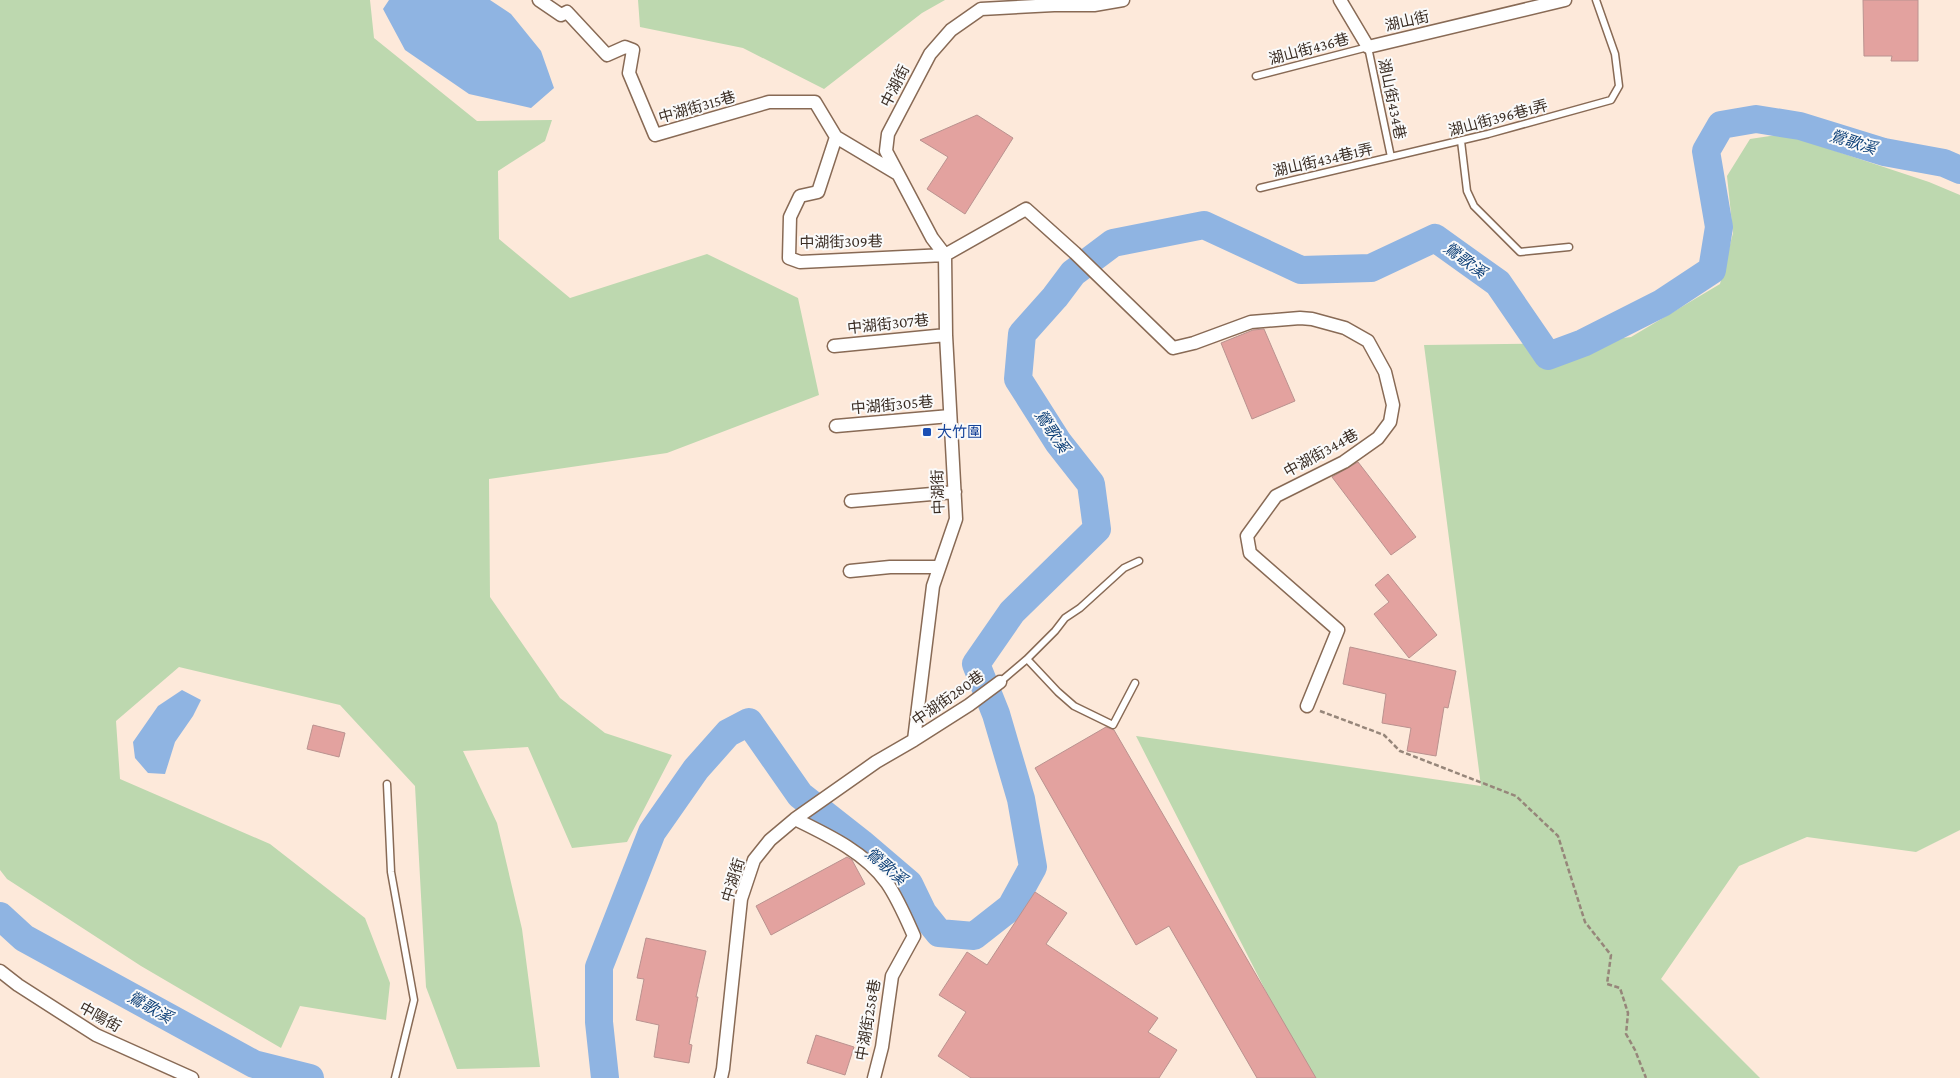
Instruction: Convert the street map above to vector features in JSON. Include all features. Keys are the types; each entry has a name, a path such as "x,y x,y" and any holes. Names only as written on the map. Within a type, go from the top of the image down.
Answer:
{"street":[{"name":"中湖街315巷","path":"539,0 561,15 567,12 607,55 625,47 632,50 629,73 655,135 769,102 815,102 836,137 898,174"},
{"path":"1094,3 1122,0"},
{"path":"1340,0 1368,47"},
{"name":"湖山街","path":"1368,47 1565,0"},
{"name":"中湖街","path":"721,1078 742,899 754,860 770,840 800,816 876,762 914,740 933,586 956,520 946,335 945,255 932,238 886,151 888,134 930,54 951,30 981,9 1094,3"},
{"name":"中湖街309巷","path":"836,137 818,192 800,196 790,217 789,258 800,262 945,255"},
{"name":"中湖街344巷","path":"945,255 1026,209 1075,253 1173,348 1194,343 1251,322 1300,318 1312,319 1345,328 1368,341 1385,372 1393,404 1390,422 1378,438 1344,462 1276,496 1248,536 1250,553 1338,630 1307,706"},
{"name":"中湖街307巷","path":"834,346 946,335"},
{"name":"中湖街305巷","path":"836,426 950,416"},
{"path":"852,501 955,492"},
{"path":"850,571 940,567"},
{"name":"中湖街280巷","path":"914,740 969,705 1000,682"},
{"name":"中湖街258巷","path":"800,816 860,856 886,881 914,936 892,976 882,1047 874,1078"},
{"name":"中陽街","path":"0,971 18,985 96,1035 192,1078"}],"lane":[{"name":"湖山街396巷1弄","path":"1391,157 1460,141 1610,100 1620,86 1615,54 1596,0"},
{"name":"湖山街436巷","path":"1256,76 1368,47"},
{"name":"湖山街434巷","path":"1368,47 1391,157"},
{"path":"1460,141 1467,191 1474,206 1520,252 1569,247"},
{"name":"湖山街434巷1弄","path":"1260,188 1391,157"},
{"path":"1000,682 1027,659 1055,631 1065,618 1080,608 1124,568 1139,561"},
{"path":"1027,659 1074,706 1113,726 1135,683"},
{"path":"386,784 391,872 414,1000 395,1078"}],"path":[{"path":"1307,706 1384,735 1400,751 1516,796 1558,836 1585,922 1611,955 1607,984 1620,988 1628,1013 1626,1034 1635,1050 1646,1078"}],"green space":[{"path":"0,0 370,0 374,38 477,121 552,120 545,141 498,171 499,239 570,298 707,254 798,298 819,395 667,453 489,479 490,597 560,698 605,733 672,755 627,842 572,848 528,747 463,751 497,823 522,929 540,1067 457,1069 426,987 415,786 340,705 179,667 116,721 120,779 270,844 365,918 390,983 386,1020 300,1006 281,1048 141,966 7,879 0,870"},
{"path":"638,0 945,0 922,13 824,89 743,48 640,27"},
{"path":"1784,134 1929,182 1960,195 1960,830 1916,852 1807,837 1739,866 1661,979 1760,1078 1310,1078 1136,736 1481,786 1424,345 1583,343 1631,337 1720,284 1733,233 1727,176 1750,139"}],"water":[{"path":"389,0 490,0 511,14 541,51 554,88 531,108 469,94 405,50 383,9"},
{"path":"182,690 201,700 193,716 175,742 165,774 148,773 135,758 133,742 158,706"}],"building":[{"path":"1863,0 1918,0 1918,61 1891,61 1892,56 1864,56"},
{"path":"977,115 1013,138 965,214 927,189 948,157 920,140"},
{"path":"1264,329 1295,401 1252,419 1221,343 1253,330"},
{"path":"1358,462 1416,537 1391,555 1332,477"},
{"path":"1388,574 1437,635 1409,658 1374,614 1389,602 1375,585"},
{"path":"1350,647 1456,671 1448,708 1444,707 1436,756 1407,751 1411,728 1382,723 1386,694 1343,684"},
{"path":"313,725 345,733 339,757 307,749"},
{"path":"1106,727 1114,730 1316,1078 1257,1078 1169,926 1136,945 1035,768"},
{"path":"847,857 852,860 865,884 771,935 756,906"},
{"path":"1035,892 1067,913 1046,944 1158,1018 1148,1032 1177,1050 1159,1078 971,1078 938,1056 966,1012 939,995 967,952 987,965"},
{"path":"646,938 706,951 696,997 698,997 689,1044 692,1045 689,1063 654,1057 659,1025 636,1020 644,979 637,978"},
{"path":"816,1035 854,1047 845,1075 807,1063"}],"waterway":[{"name":"鶯歌溪","path":"605,1078 599,1022 599,967 652,832 696,769 728,733 749,722 800,795 909,884 923,913 939,933 974,936 1011,907 1033,867 1021,799 996,714 976,664 1012,612 1097,529 1091,484 1058,442 1018,379 1022,334 1055,297 1073,273 1113,243 1204,225 1301,270 1371,268 1435,238 1498,283 1548,356 1583,343 1662,303 1712,270 1719,227 1706,151 1721,125 1756,119 1800,126 1884,152 1944,163 1960,170"},
{"name":"鶯歌溪","path":"0,916 24,938 254,1064 310,1078"}],"place":[{"name":"大竹圍","path":"927,432"}]}
